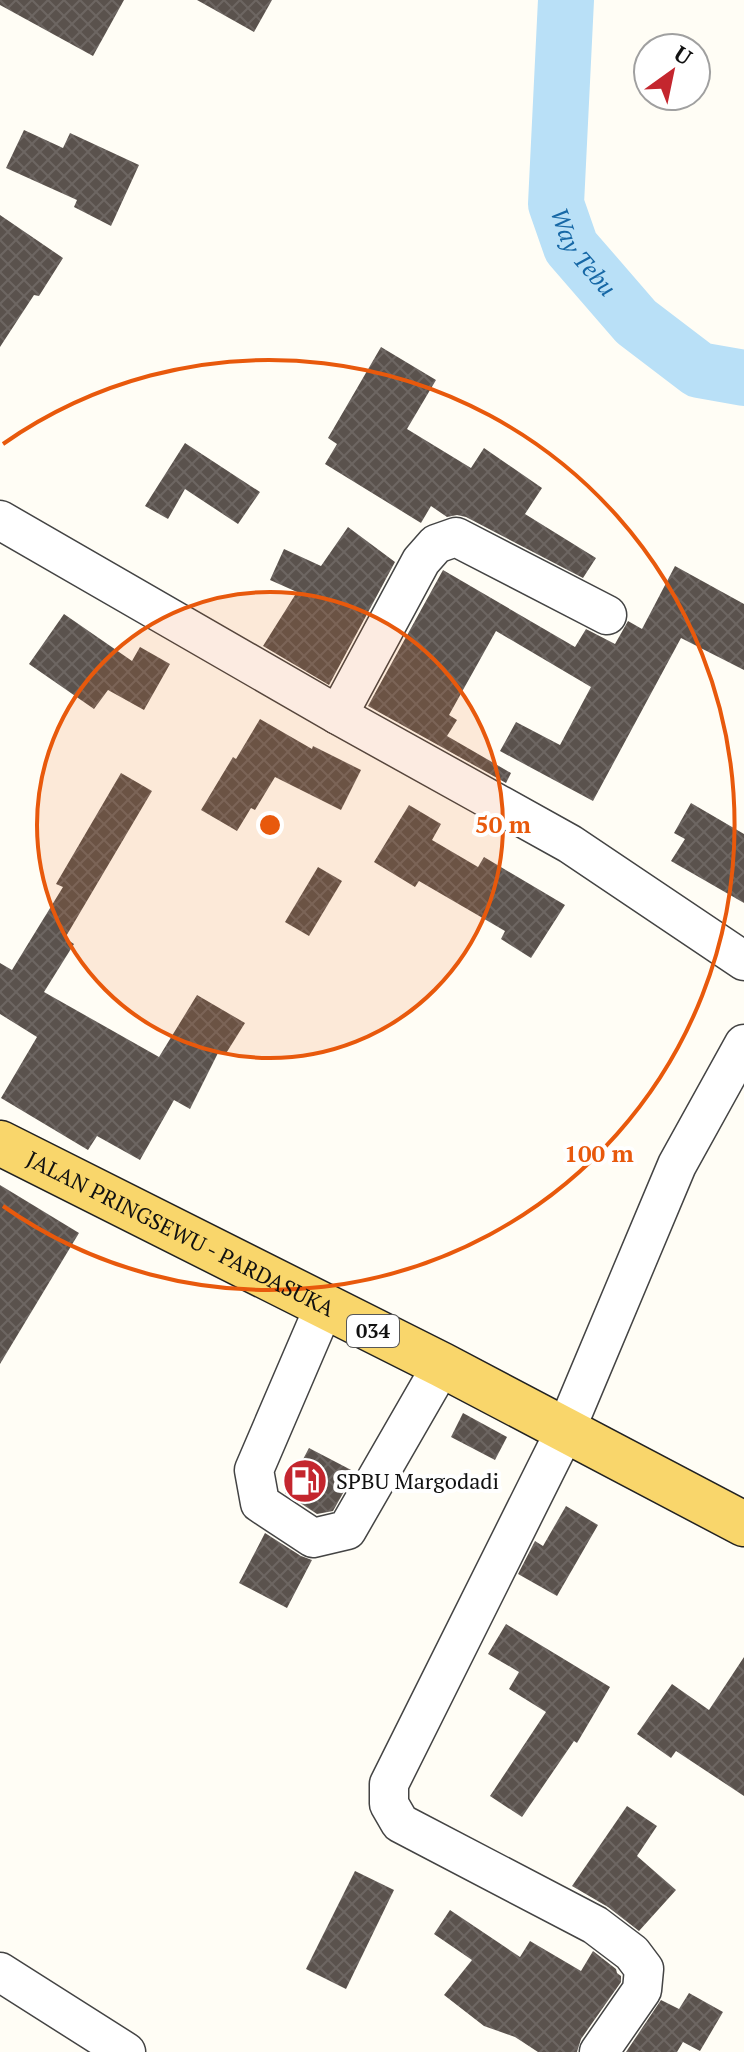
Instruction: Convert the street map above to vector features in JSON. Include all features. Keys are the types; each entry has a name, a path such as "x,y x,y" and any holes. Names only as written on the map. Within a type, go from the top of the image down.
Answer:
{"main road":[{"name":"JALAN PRINGSEWU - PARDASUKA","path":"0,1143 442,1365 744,1524"}],"street":[{"path":"0,520 338,715 570,844 744,961"},
{"path":"338,715 421,561 436,544 456,537 607,615"},
{"path":"599,2052 642,1990 644,1969 632,1953 595,1925 400,1823 389,1804 389,1784 566,1429 677,1165 744,1044"},
{"path":"324,1307 254,1470 260,1503 313,1538 347,1530 442,1365"},
{"path":"0,1972 126,2052"}],"building":[{"path":"0,0 124,0 93,56 0,5"},
{"path":"197,0 272,0 254,32"},
{"path":"24,130 63,148 70,133 139,165 111,226 74,207 77,200 6,168"},
{"path":"0,215 63,258 0,347"},
{"path":"381,347 436,380 407,429 471,468 484,448 542,488 525,514 596,558 583,578 466,517 447,517 431,506 421,523 325,464 337,444 328,438"},
{"path":"185,443 260,492 238,524 185,489 168,519 145,506"},
{"path":"348,527 395,562 329,685 263,646 297,592 270,580 284,549 321,566"},
{"path":"675,566 744,604 744,670 681,638 593,801 500,751 516,722 560,745 591,687 496,631 449,715 457,720 447,736 511,773 506,783 368,706 443,570 575,647 586,629 615,644 628,621 642,629"},
{"path":"64,614 132,661 140,647 170,664 144,710 108,690 94,709 29,664"},
{"path":"260,719 312,749 313,746 361,770 341,810 275,777 255,810 251,808 237,831 201,810"},
{"path":"121,773 152,791 65,938 74,944 44,992 159,1057 197,995 245,1023 225,1055 219,1051 190,1109 174,1100 140,1160 97,1136 88,1150 1,1098 37,1037 0,1014 0,963 12,970 63,887 56,884"},
{"path":"691,803 744,834 744,903 671,861 685,839 674,833"},
{"path":"409,805 441,824 432,840 478,867 484,857 565,905 531,958 501,939 505,931 419,881 415,887 374,862"},
{"path":"318,867 342,881 309,936 285,922"},
{"path":"0,1185 79,1233 0,1364"},
{"path":"463,1413 507,1437 495,1460 451,1437"},
{"path":"309,1448 355,1472 333,1511 317,1514 285,1493"},
{"path":"566,1506 598,1525 557,1596 518,1574 535,1541 543,1546"},
{"path":"265,1533 312,1560 287,1608 239,1583"},
{"path":"506,1624 610,1687 577,1743 574,1741 522,1817 490,1796 546,1712 509,1689 519,1672 488,1654"},
{"path":"744,1657 744,1796 676,1751 671,1758 637,1734 672,1684 709,1710"},
{"path":"627,1806 657,1826 637,1856 676,1890 639,1931 608,1907 572,1886"},
{"path":"355,1871 394,1890 346,1989 306,1969"},
{"path":"450,1910 520,1957 530,1941 581,1971 593,1951 616,1969 621,1982 581,2039 577,2052 538,2052 515,2037 484,2026 444,1995 472,1960 434,1934"},
{"path":"689,1993 723,2012 700,2051 683,2042 677,2052 626,2052 661,2000 679,2009"}],"waterway":[{"name":"Way Tebu","path":"566,0 556,204 571,247 636,322 699,370 744,378"}],"place":[{"name":"SPBU Margodadi","path":"305,1481"}]}
